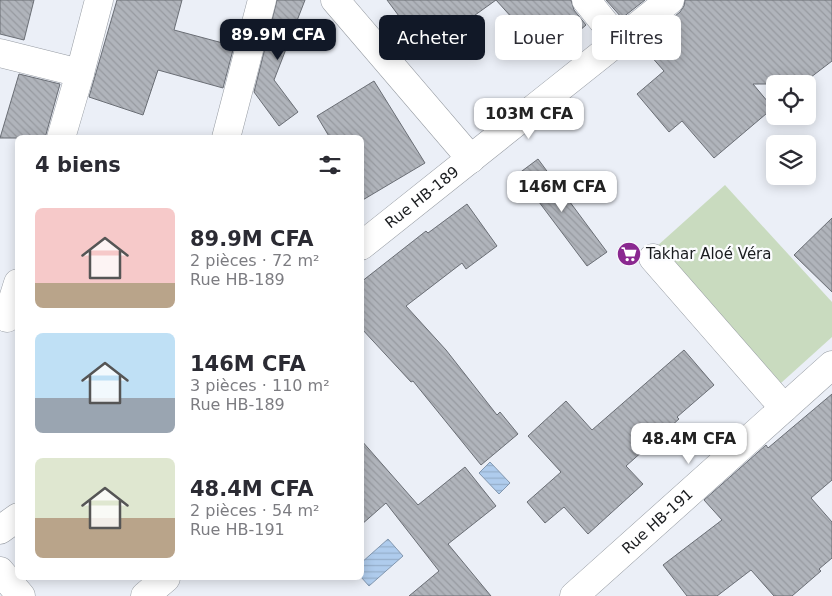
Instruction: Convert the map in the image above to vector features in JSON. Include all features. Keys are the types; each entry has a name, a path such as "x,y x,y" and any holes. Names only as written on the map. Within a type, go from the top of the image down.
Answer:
{"street":[{"path":"62,135 99,0"},
{"path":"227,135 262,0"},
{"path":"335,0 471,159"},
{"path":"586,0 598,15"},
{"name":"Rue HB-189","path":"651,15 670,0"},
{"path":"0,53 80,73"},
{"name":"Rue HB-189","path":"364,244 595,60"},
{"path":"653,258 784,408"},
{"path":"8,318 15,294"},
{"name":"Rue HB-191","path":"574,596 832,365"},
{"path":"0,530 15,519"},
{"path":"0,571 21,596"},
{"path":"145,596 164,580"}],"green space":[{"path":"725,185 832,302 832,337 781,383 656,247"}],"water":[{"path":"490,462 510,483 499,494 479,473"},
{"path":"388,539 403,556 369,586 364,580 364,560"}],"building":[{"path":"0,0 34,0 24,40 0,34"},
{"path":"117,0 182,0 174,30 234,46 223,88 158,70 143,115 89,97"},
{"path":"277,0 305,0 274,80 298,112 279,126 254,92"},
{"path":"387,0 496,0 475,15 398,15"},
{"path":"496,0 571,0 574,10 578,15 509,15"},
{"path":"606,0 645,0 626,15 619,15"},
{"path":"685,0 832,0 832,61 814,75 766,75 766,84 753,84 766,100 766,114 714,158 682,121 669,132 637,94 664,71 654,60 681,60 681,15 676,15 684,6"},
{"path":"582,20 586,25 582,28"},
{"path":"19,74 60,84 46,135 15,135 15,138 0,138"},
{"path":"374,81 425,163 364,199 364,135 328,135 317,116"},
{"path":"538,159 607,252 587,266 518,174"},
{"path":"467,204 497,246 466,269 462,263 406,306 446,350 497,415 500,412 518,434 481,465 413,381 411,382 364,331 364,280 426,231 428,233"},
{"path":"832,218 832,292 794,255"},
{"path":"684,350 714,385 677,417 679,419 626,466 643,484 588,534 564,507 545,523 527,502 561,472 528,436 566,401 592,430"},
{"path":"832,394 832,480 811,498 832,522 832,558 819,569 821,571 792,596 774,596 751,570 717,596 687,596 663,565 722,520 704,500 766,445 768,448"},
{"path":"364,443 418,505 465,467 496,506 448,544 491,596 409,596 439,571 386,503 364,522"}],"place":[{"name":"Takhar Aloé Véra","path":"629,254"}]}
